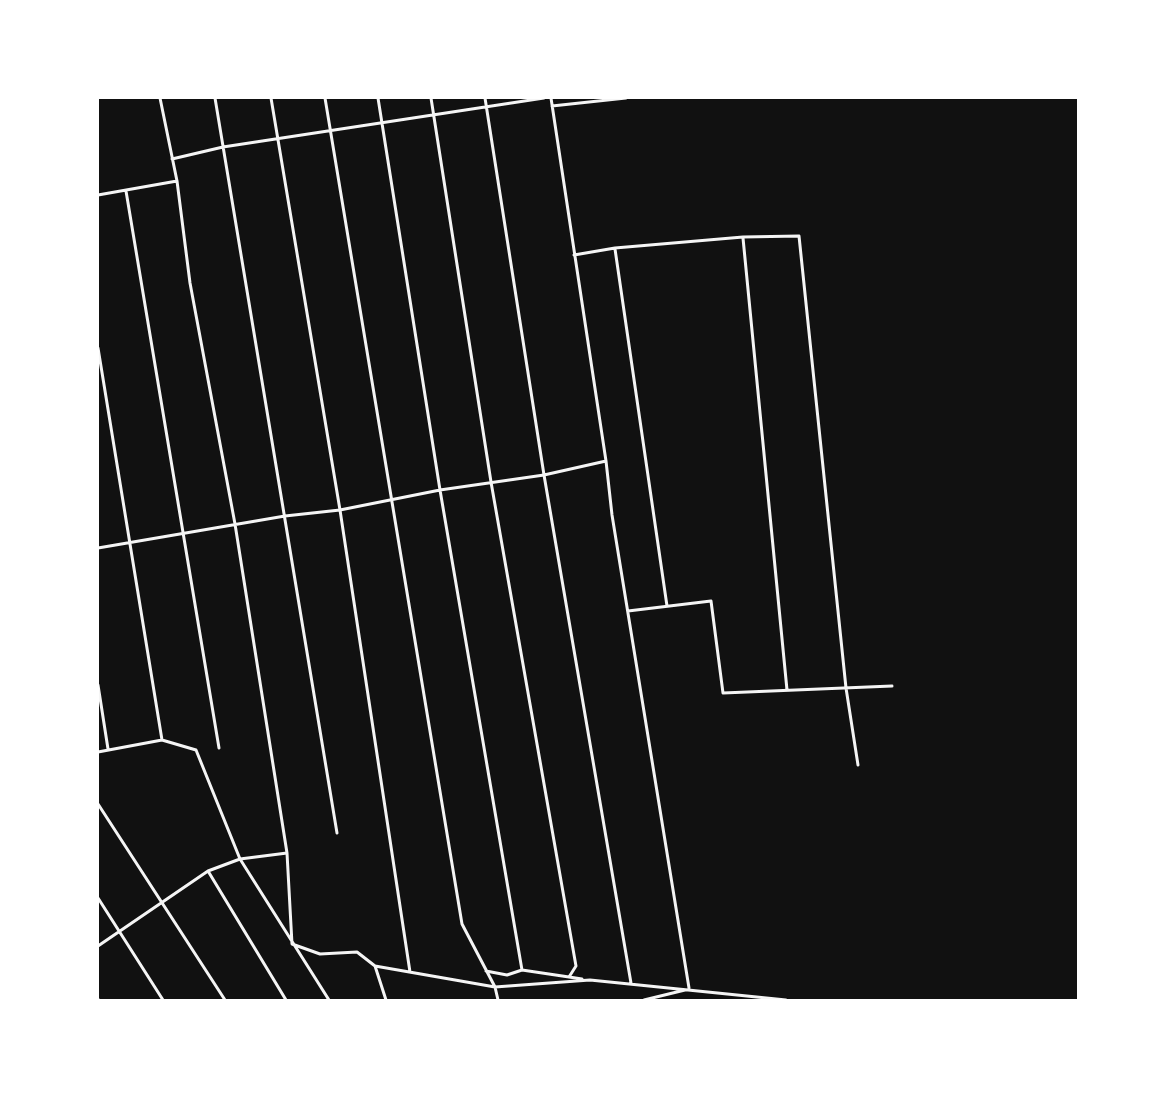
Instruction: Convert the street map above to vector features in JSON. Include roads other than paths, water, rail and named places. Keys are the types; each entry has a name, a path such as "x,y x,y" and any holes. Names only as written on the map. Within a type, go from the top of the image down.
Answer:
{"street":[{"path":"160,98 177,181 190,282 236,524 287,853 292,944"},
{"path":"214,98 337,833"},
{"path":"271,98 340,510 392,841 410,972"},
{"path":"325,98 462,924 495,987 498,1000"},
{"path":"378,98 440,490 522,970"},
{"path":"431,98 491,482 576,966 569,977"},
{"path":"485,98 544,475 631,983"},
{"path":"172,159 222,147 544,98"},
{"path":"551,98 628,611 689,988"},
{"path":"552,106 626,98"},
{"path":"98,195 177,181"},
{"path":"126,191 219,748"},
{"path":"574,255 615,248 743,237 799,236 846,688 858,765"},
{"path":"743,237 787,690"},
{"path":"615,248 667,606"},
{"path":"98,348 128,543 162,740"},
{"path":"98,548 285,516 340,510 440,490 544,475 606,460"},
{"path":"628,611 711,601 723,693 892,686"},
{"path":"98,685 108,749"},
{"path":"98,752 162,740 196,750 240,859 329,1000"},
{"path":"98,804 225,1000"},
{"path":"98,946 208,871 240,859 287,853"},
{"path":"208,871 286,1000"},
{"path":"98,898 163,1000"},
{"path":"292,944 320,954 357,952 375,966 495,987 590,980"},
{"path":"375,966 386,1000"},
{"path":"486,971 507,975 522,970 590,980 689,988 786,1000"},
{"path":"644,1000 689,988"}]}
